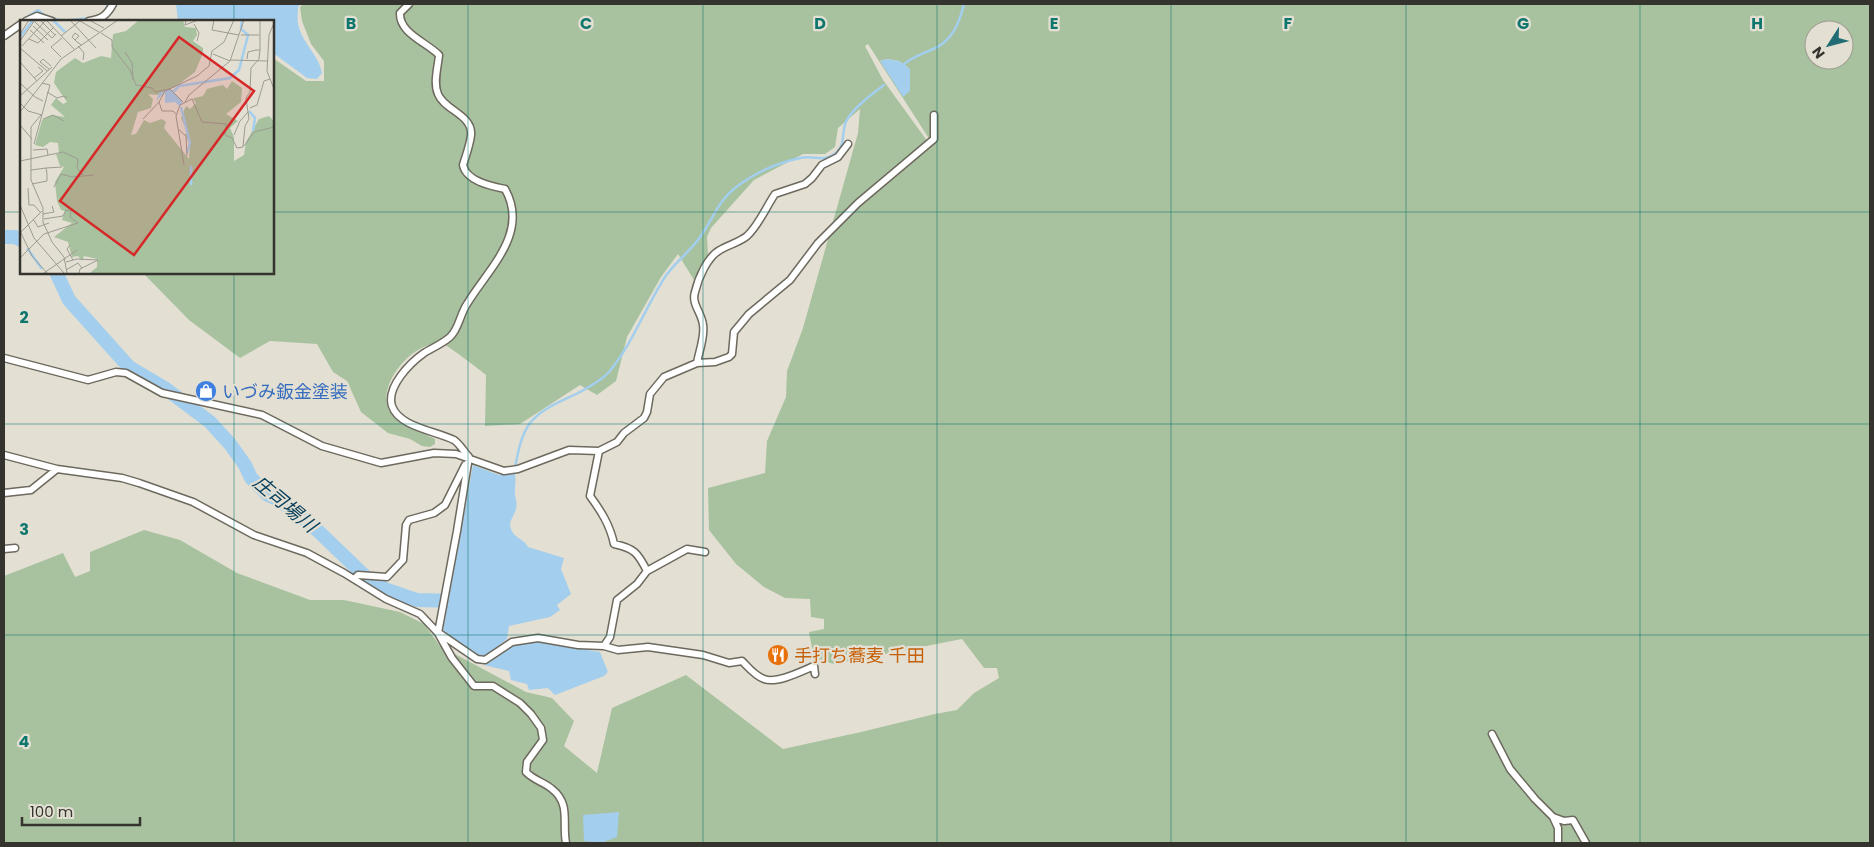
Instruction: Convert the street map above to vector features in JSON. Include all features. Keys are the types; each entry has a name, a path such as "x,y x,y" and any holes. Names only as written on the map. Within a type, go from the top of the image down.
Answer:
{"street":[{"path":"95,20 101,19 106,15 113,4"},
{"path":"409,4 400,13 400,20 408,32 431,47 438,55 436,83 438,94 445,105 464,118 471,129 463,165 464,170 472,178 505,189 511,200 513,213 509,237 502,253 463,310 457,327 450,337 422,354 396,381 391,393 392,406 399,416 411,424 455,441 469,457"},
{"path":"28,20 37,16 49,20"},
{"path":"4,36 20,25"},
{"path":"4,358 88,380 116,372 126,373 162,393 262,415 322,446 381,463 434,453 456,454 469,457 496,470 515,469 570,450 599,451 616,442 624,433 644,418 650,394 658,383 671,374 697,363 715,362 730,357 732,354 734,332 749,314 790,280 818,243 858,202 934,140 934,115"},
{"path":"697,363 703,325 694,301 694,295 696,286 711,258 718,251 746,236 755,226 774,194 805,184 822,165 838,157 848,144"},
{"path":"599,451 590,496 604,514 614,544 630,547 642,561 647,571"},
{"path":"4,456 57,468 122,478 193,502 254,535 307,553 386,599 420,614 438,632 476,659 485,660 512,642 538,638 578,645 604,646 618,650 648,646 703,656 729,663 742,661 765,680 787,677 814,666 815,674"},
{"path":"354,579 358,574 387,578 403,560 406,525 409,520 434,513 445,505 469,457"},
{"path":"469,457 438,632 452,658 474,686 493,686 520,703 541,728 543,740 527,762 526,772 534,780 550,787 560,796 564,807 566,843"},
{"path":"4,493 31,490 57,468"},
{"path":"4,549 15,548"},
{"path":"604,646 610,637 617,600 637,584 647,571 687,549 705,552"},
{"path":"1492,734 1510,769 1553,817 1558,828 1558,843"},
{"path":"1553,817 1564,821 1573,820 1586,843"}],"green space":[{"path":"303,4 1870,4 1870,843 4,843 4,576 63,553 75,577 90,571 90,552 144,530 180,540 237,573 310,600 344,600 400,612 424,624 440,646 526,692 552,698 574,721 564,746 597,773 612,708 686,675 783,749 957,710 974,693 999,678 997,668 984,668 962,639 834,664 814,658 809,632 824,629 824,619 811,617 810,599 785,598 764,587 736,564 709,530 708,488 765,473 767,441 786,397 787,371 803,328 858,133 860,109 838,128 835,147 825,154 803,154 754,180 711,228 707,237 708,254 694,280 678,254 661,277 627,337 616,381 597,395 580,385 520,424 485,426 486,375 443,344 432,344 411,355 394,375 389,386 386,397 388,408 391,413 409,426 435,439 435,444 430,447 422,446 410,439 388,433 361,412 347,381 333,372 317,344 270,341 240,358 189,320 144,274 274,274 274,59 306,81 324,81 324,61 311,44 302,21 300,7","holes":["868,44 930,140 928,142 883,80 865,46","887,59 899,61 910,69 910,91 880,61"]}],"water":[{"path":"176,4 301,4 298,7 300,30 322,73 317,79 307,78 274,54 274,20 178,20"},
{"path":"887,59 899,61 910,69 910,91 903,97 880,61"},
{"path":"473,465 499,475 515,474 516,506 511,522 512,531 528,547 564,558 561,569 571,594 557,605 560,610 550,617 509,626 507,639 483,658 473,654 443,630"},
{"path":"538,642 600,652 608,672 604,676 555,695 548,688 529,690 527,684 511,680 509,671 484,665 514,645"},
{"path":"619,812 617,837 601,843 584,841 583,815"}],"waterway":[{"path":"105,11 108,4"},
{"path":"903,65 944,42 954,32 964,4"},
{"path":"22,20 38,10 44,15 58,20"},
{"path":"72,20 89,18"},
{"path":"513,477 521,442 530,423 546,409 591,386 609,372 625,349 665,277 696,242 729,193 750,178 774,166 805,157 827,158 832,156 839,149 843,141 844,127 848,118 860,104 884,85"},
{"name":"庄司場川","path":"4,237 15,237 20,240"},
{"name":"庄司場川","path":"57,274 69,300 129,367 166,389 210,422 230,444 245,465 251,478 268,495 281,501 317,530 368,579 385,589 417,600 459,601"}],"place":[{"name":"いづみ鈑金塗装","path":"206,391"},
{"name":"手打ち蕎麦 千田","path":"778,655"}]}
